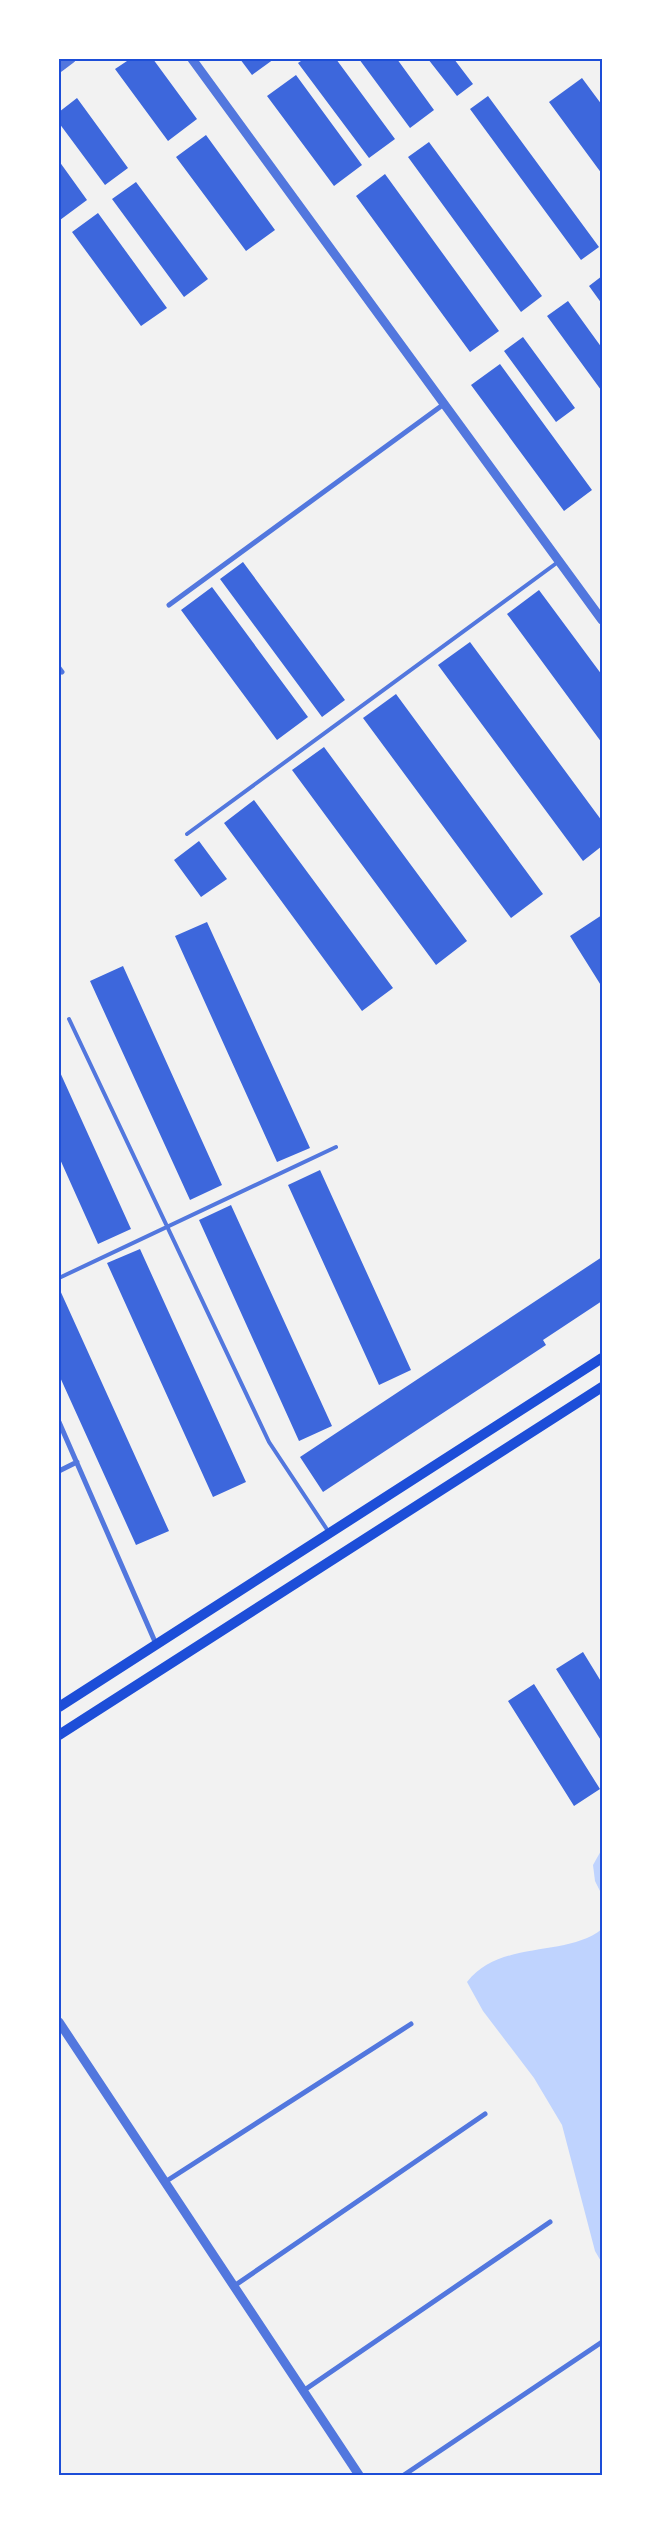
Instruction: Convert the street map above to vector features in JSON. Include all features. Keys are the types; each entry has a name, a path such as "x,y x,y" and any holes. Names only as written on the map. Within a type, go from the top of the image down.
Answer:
{"main road":[{"path":"59,1707 602,1358"},
{"path":"59,1735 602,1387"}],"street":[{"path":"59,68 71,59"},
{"path":"192,59 602,620"},
{"path":"169,605 444,404"},
{"path":"59,1422 157,1644"},
{"path":"59,1471 76,1462"},
{"path":"59,2022 359,2475"},
{"path":"165,2182 412,2024"},
{"path":"234,2286 485,2114"},
{"path":"303,2391 550,2222"},
{"path":"404,2475 602,2342"}],"lane":[{"path":"187,834 559,561"},
{"path":"70,1019 269,1442 330,1533"},
{"path":"59,1278 336,1147"}],"water":[{"path":"602,1849 602,1895 595,1881 593,1865"},
{"path":"602,1929 602,2263 595,2251 562,2125 534,2078 483,2011 467,1982 481,1969 497,1960 515,1954 587,1938"}],"building":[{"path":"130,59 153,59 197,119 168,141 115,69"},
{"path":"240,59 274,59 252,75"},
{"path":"304,59 336,59 395,139 369,158 298,63"},
{"path":"359,59 397,59 434,110 410,128"},
{"path":"428,59 454,59 473,84 457,96"},
{"path":"296,75 362,165 334,186 267,96"},
{"path":"582,78 602,105 602,174 549,102"},
{"path":"488,96 599,247 581,260 470,109"},
{"path":"77,98 128,168 105,185 59,123 59,112"},
{"path":"206,135 275,230 246,251 176,157"},
{"path":"429,142 542,296 521,312 408,157"},
{"path":"59,161 87,200 60,220 59,218"},
{"path":"385,174 499,331 470,352 356,196"},
{"path":"136,182 208,279 184,297 112,199"},
{"path":"98,213 167,308 141,326 72,232"},
{"path":"602,276 602,304 589,286"},
{"path":"568,301 602,348 601,390 547,316"},
{"path":"523,337 575,408 556,422 504,351"},
{"path":"500,364 592,490 564,511 471,385"},
{"path":"243,562 345,700 322,717 220,579"},
{"path":"212,587 308,717 277,740 181,610"},
{"path":"539,590 602,675 602,743 507,614"},
{"path":"470,642 602,821 602,846 583,861 438,665"},
{"path":"396,694 543,894 511,918 363,718"},
{"path":"324,747 467,941 436,965 292,770"},
{"path":"254,800 393,988 362,1011 224,823"},
{"path":"199,841 227,879 201,897 174,860"},
{"path":"602,915 602,987 570,936"},
{"path":"207,922 310,1148 277,1162 175,936"},
{"path":"123,966 222,1185 190,1200 90,981"},
{"path":"59,1070 131,1229 98,1244 59,1157"},
{"path":"320,1170 411,1370 379,1385 288,1185"},
{"path":"231,1205 332,1426 299,1441 199,1220"},
{"path":"140,1249 246,1482 213,1497 107,1263"},
{"path":"602,1257 602,1301 543,1340 546,1345 323,1492 300,1457"},
{"path":"59,1288 169,1531 136,1545 59,1375"},
{"path":"583,1652 602,1683 602,1742 556,1669"},
{"path":"534,1684 600,1789 574,1806 508,1701"}]}
